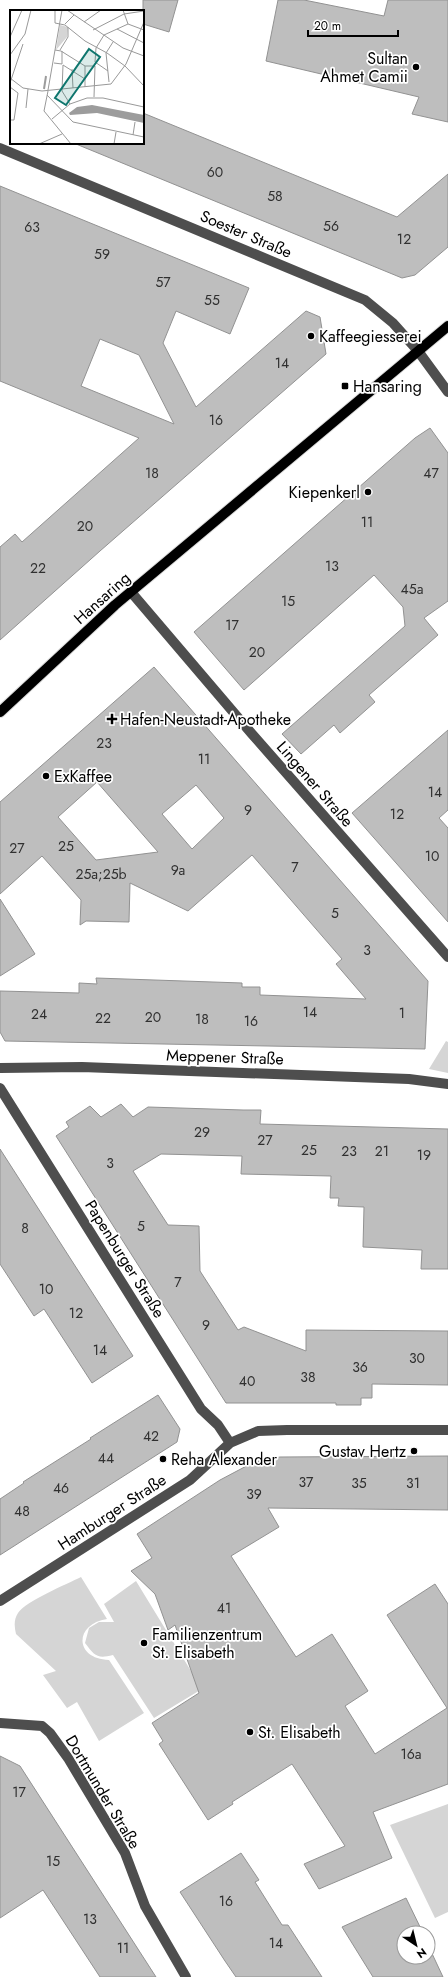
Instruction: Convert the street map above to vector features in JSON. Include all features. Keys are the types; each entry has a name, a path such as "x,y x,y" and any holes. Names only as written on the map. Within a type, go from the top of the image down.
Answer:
{"main road":[{"name":"Hansaring","path":"0,712 131,592 448,326"}],"street":[{"name":"Soester Straße","path":"0,148 365,300 393,323 418,351 448,392"},
{"name":"Lingener Straße","path":"131,592 247,729 448,957"},
{"name":"Meppener Straße","path":"0,1068 82,1067 409,1079 448,1084"},
{"name":"Papenburger Straße","path":"0,1088 200,1409 218,1425 230,1443"},
{"name":"Hamburger Straße","path":"0,1601 190,1480 230,1443 258,1431 448,1430"},
{"name":"Dortmunder Straße","path":"0,1723 42,1726 50,1733 68,1758 125,1853 144,1906 186,1977"}],"shaded area":[{"path":"446,1041 448,1042 448,1073 429,1069"},
{"path":"81,1577 107,1619 96,1622 88,1627 82,1641 84,1648 89,1654 98,1658 109,1660 144,1713 99,1741 77,1702 67,1708 43,1675 56,1671 16,1634 15,1628 16,1618 22,1608 57,1588"},
{"path":"136,1581 202,1689 154,1718 113,1655 103,1657 94,1654 85,1643 89,1628 99,1622 114,1622 104,1604"},
{"path":"448,1804 448,1912 435,1918 390,1825"}],"building":[{"path":"143,0 178,0 169,32 144,24"},
{"path":"278,0 304,0 384,16 388,0 448,0 448,122 412,114 419,97 266,61"},
{"path":"144,113 397,217 448,174 448,247 415,275 402,278 76,144 144,144"},
{"path":"0,186 249,288 230,334 176,311 163,343 196,407 306,311 320,317 326,354 0,640 0,547 15,534 22,542 139,438 0,381","holes":["100,339 139,355 174,424 81,386"]},
{"path":"430,428 448,453 448,601 424,618 438,635 369,695 375,702 340,733 334,725 301,754 282,734 405,626 403,607 374,575 244,690 194,632 415,438"},
{"path":"154,667 428,981 425,1049 5,1041 0,1032 0,991 79,993 79,983 97,984 96,978 242,983 242,987 260,987 260,995 366,999 336,964 342,959 252,855 188,911 130,883 129,922 86,921 80,925 81,900 42,856 0,894 0,802","holes":["97,782 158,852 96,860 58,817","196,785 224,818 192,849 162,814"]},
{"path":"448,730 448,810 439,818 448,828 448,922 352,813"},
{"path":"0,899 35,954 0,976"},
{"path":"121,1104 133,1117 148,1107 261,1110 260,1124 448,1129 448,1269 421,1269 422,1250 363,1247 364,1207 338,1206 339,1198 330,1198 331,1176 241,1174 242,1156 161,1154 133,1171 168,1225 199,1226 200,1271 238,1330 244,1327 306,1351 306,1330 448,1331 448,1385 372,1384 372,1398 361,1398 361,1405 336,1405 336,1403 226,1403 56,1136 69,1127 66,1122 90,1106 101,1117"},
{"path":"0,1149 133,1356 92,1383 44,1309 34,1316 0,1264"},
{"path":"158,1395 180,1429 177,1442 0,1555 0,1499 24,1483 23,1482"},
{"path":"448,1456 448,1510 268,1508 279,1527 231,1556 296,1657 332,1634 368,1691 345,1706 375,1754 447,1708 387,1615 435,1584 448,1604 448,1784 373,1812 392,1858 319,1889 304,1864 345,1846 292,1764 232,1802 233,1804 208,1820 159,1744 163,1741 152,1723 199,1693 175,1625 168,1630 155,1594 131,1571 152,1558 137,1534 220,1480 254,1462 280,1457"},
{"path":"0,1756 20,1766 156,1977 100,1977 43,1890 0,1918"},
{"path":"241,1853 259,1880 255,1882 282,1925 288,1925 322,1977 236,1977 225,1961 180,1892"},
{"path":"406,1898 419,1925 396,1925 396,1965 436,1965 436,1962 443,1977 373,1977 342,1927"}],"place":[{"name":"Sultan Ahmet Camii","path":"416,67"},
{"name":"Kaffeegiesserei","path":"311,336"},
{"name":"Hansaring","path":"345,386"},
{"name":"Kiepenkerl","path":"368,492"},
{"name":"Hafen-Neustadt-Apotheke","path":"112,719"},
{"name":"ExKaffee","path":"46,776"},
{"name":"Gustav Hertz","path":"414,1451"},
{"name":"Reha Alexander","path":"163,1459"},
{"name":"Familienzentrum St. Elisabeth","path":"144,1643"},
{"name":"St. Elisabeth","path":"250,1732"}]}
